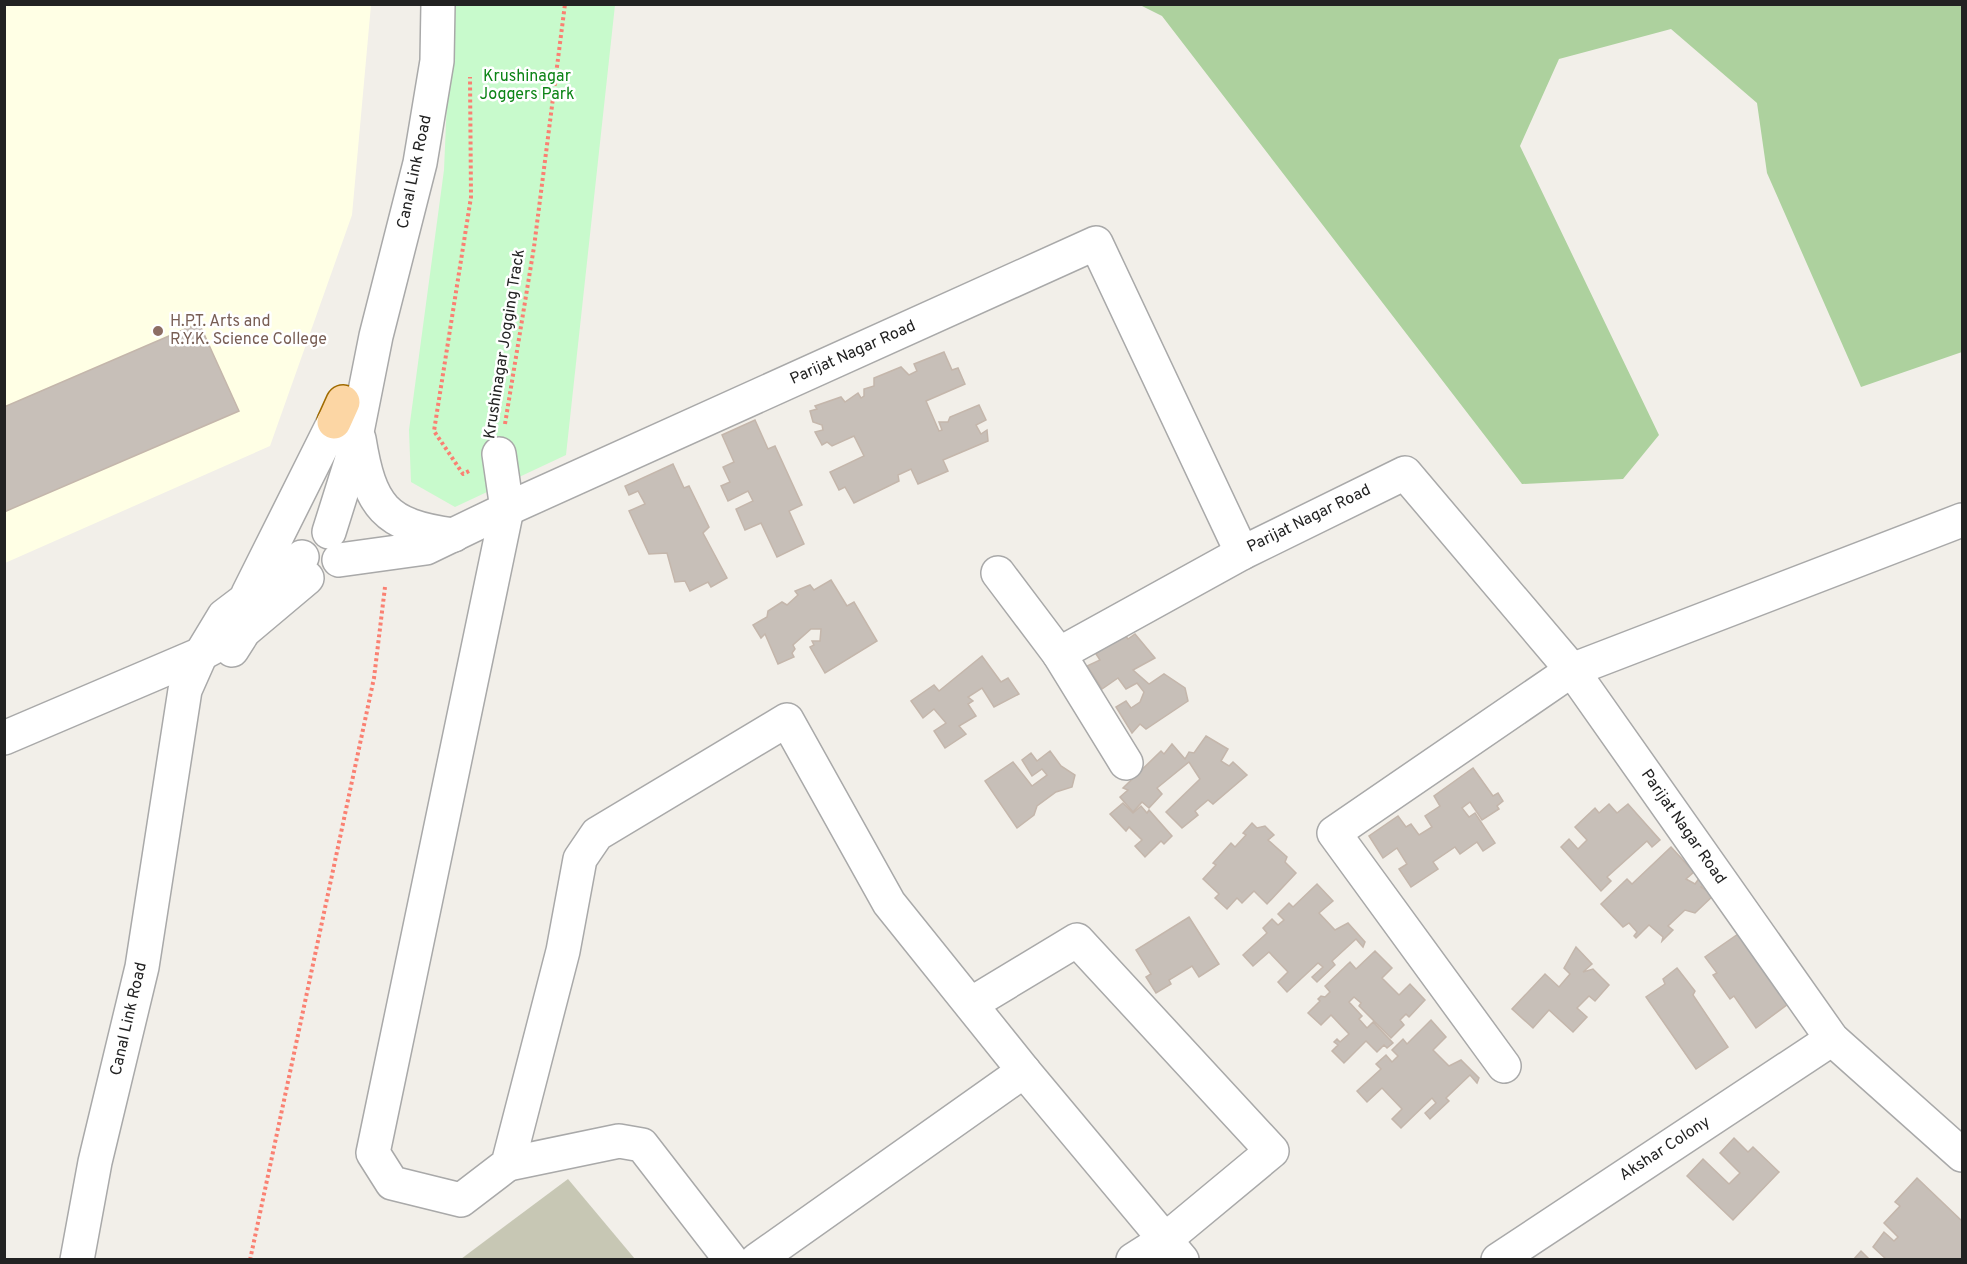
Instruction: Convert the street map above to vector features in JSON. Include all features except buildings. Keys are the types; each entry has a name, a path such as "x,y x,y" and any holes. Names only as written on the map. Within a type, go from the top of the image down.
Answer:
{"street":[{"name":"Canal Link Road","path":"173,777 238,615 345,418 376,336 420,163 436,61 438,4"},
{"name":"Parijat Nagar Road","path":"507,509 1096,243 1242,553 1405,472 1572,670 1832,1039 1962,1155"},
{"path":"345,418 371,493 385,510 418,531"},
{"path":"322,549 345,418"},
{"path":"499,454 507,509 373,1153 392,1183 461,1200 508,1164 619,1141 642,1145 731,1260"},
{"path":"322,549 389,553 426,548 456,536 507,509"},
{"path":"1504,1066 1334,833 1572,670 1962,520"},
{"path":"322,549 418,531 456,536"},
{"name":"Canal Link Road","path":"77,1260 95,1162 142,967 185,690 201,654 238,615 322,549"},
{"path":"1059,654 1242,553"},
{"path":"998,573 1059,654 1126,763"},
{"path":"142,680 238,615"},
{"path":"4,738 201,654"},
{"path":"508,1164 563,951 580,859 597,834 787,720 889,903 1024,1071 1174,1250"},
{"path":"970,1004 1077,940 1272,1151 1174,1250 1133,1260"},
{"name":"Akshar Colony","path":"1498,1260 1832,1039"},
{"path":"757,1260 1024,1071"}],"path":[{"name":"Krushinagar Jogging Track","path":"470,70 471,197 434,431 463,474 499,454 534,248 565,4"},
{"path":"250,1260 374,678 389,553"}],"shaded area":[{"name":"H.P.T. Arts and R.Y.K. Science College","path":"5,5 371,5 352,215 270,446 5,563"},
{"path":"568,1179 635,1259 461,1259"}],"green space":[{"name":"Krushinagar Joggers Park","path":"451,5 615,5 566,455 455,507 411,482 409,430 444,170"},
{"path":"1140,5 1962,5 1962,352 1861,387 1767,173 1757,103 1671,29 1559,59 1520,146 1659,435 1623,479 1522,484 1162,16"}],"place":[{"name":"H.P.T. Arts and R.Y.K. Science College","path":"158,331"}]}
